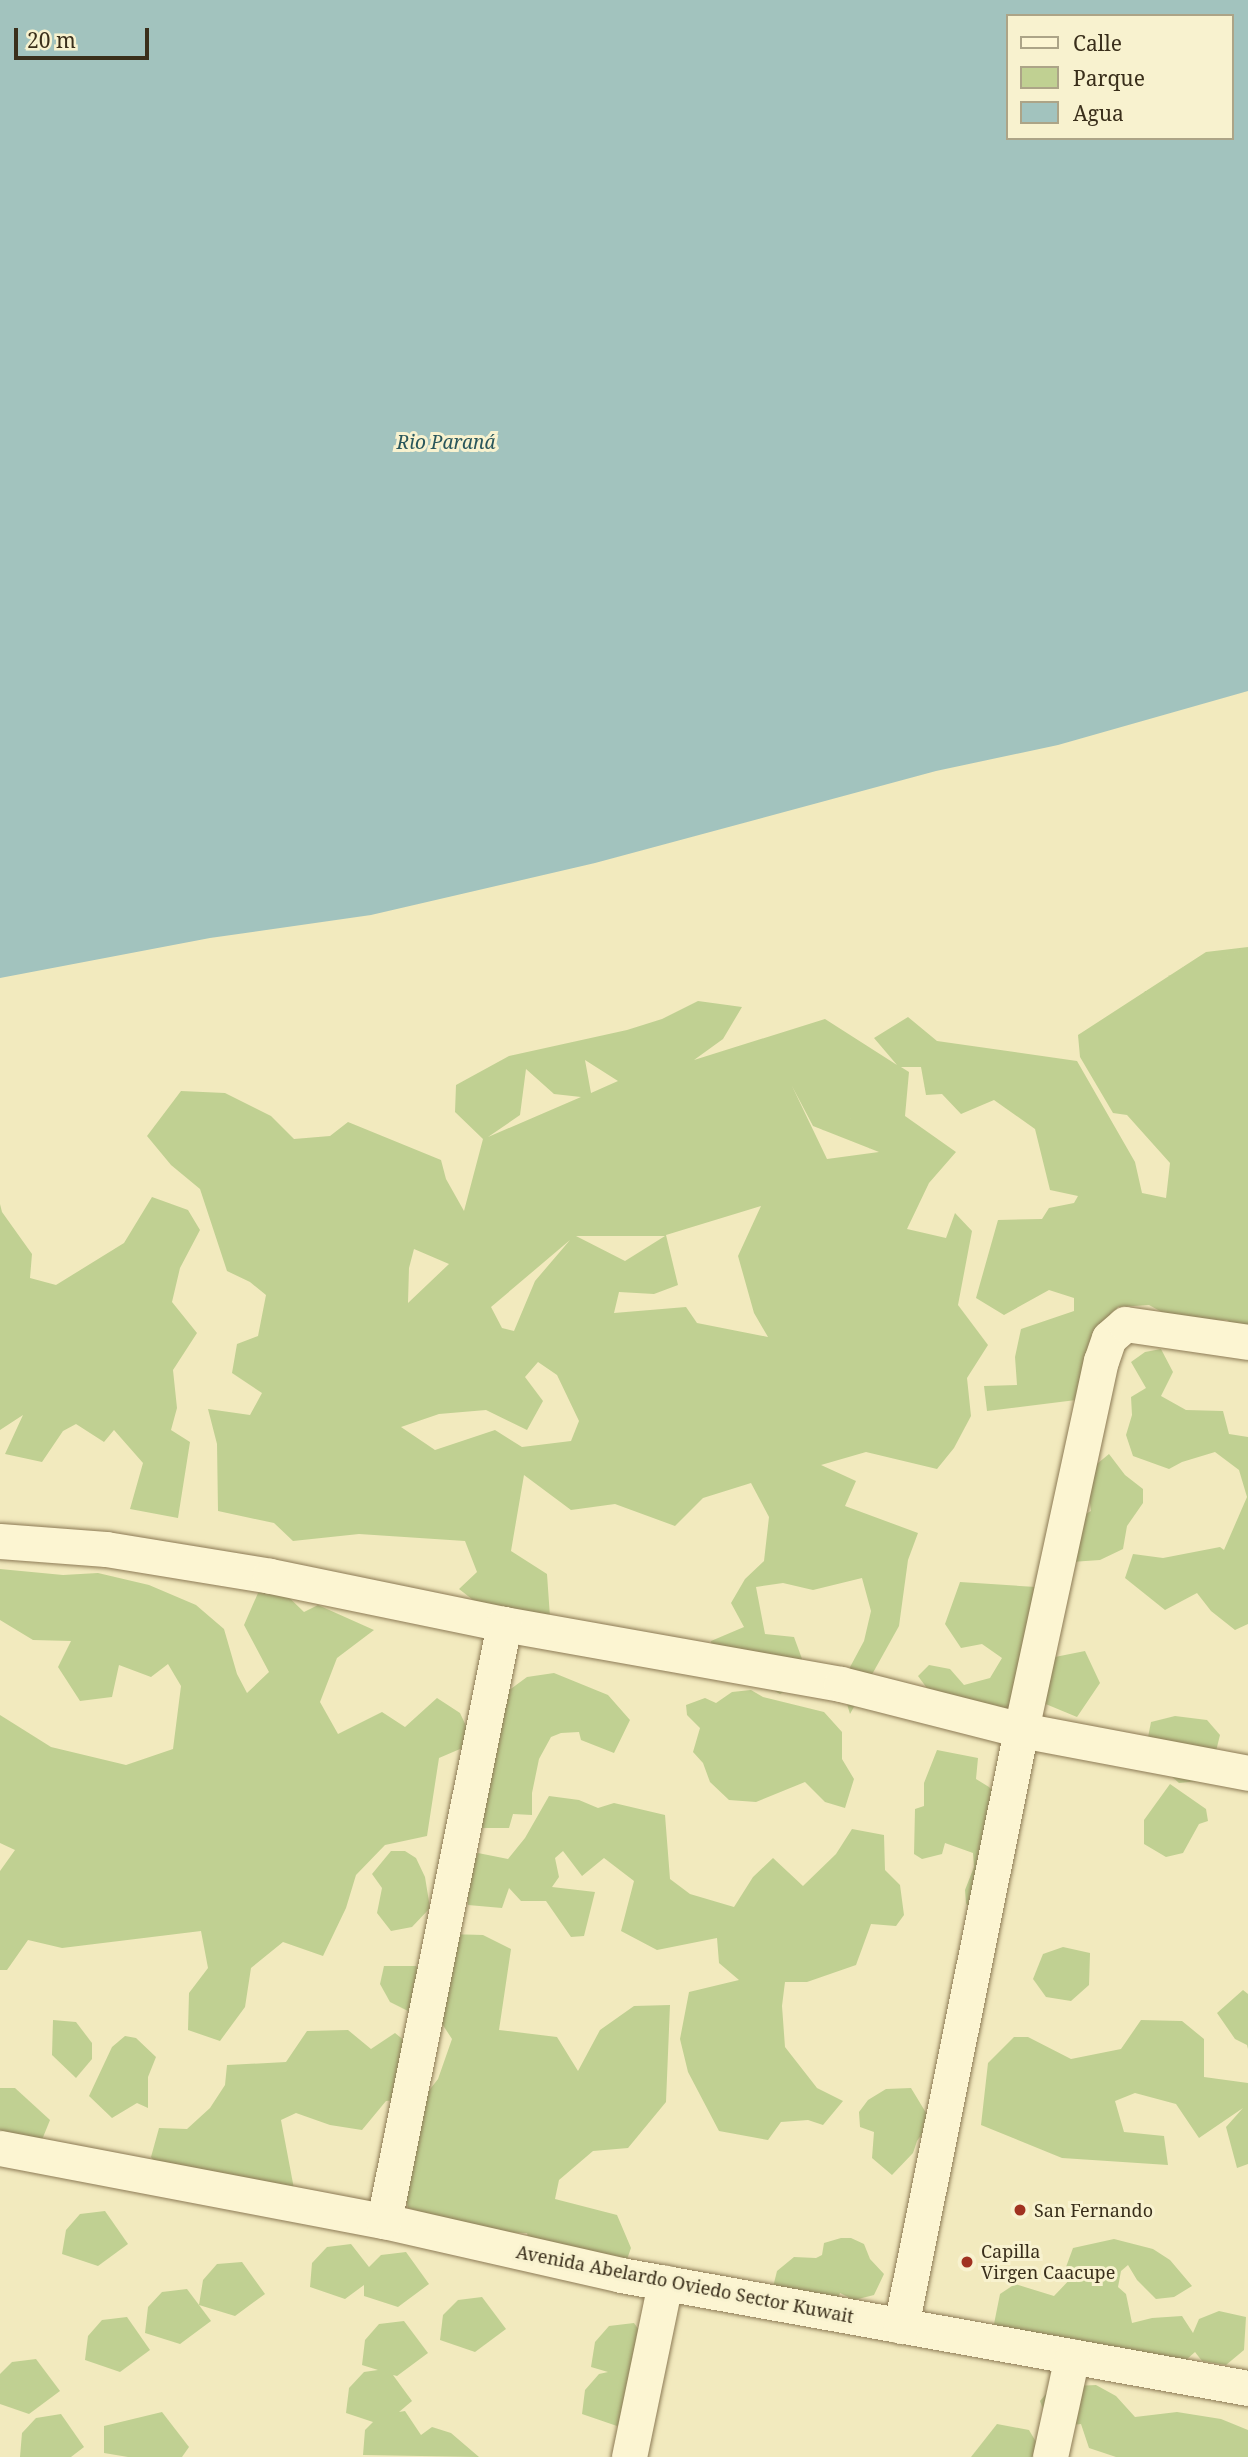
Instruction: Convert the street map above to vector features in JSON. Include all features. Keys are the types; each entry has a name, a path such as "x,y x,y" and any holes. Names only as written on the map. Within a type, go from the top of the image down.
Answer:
{"street":[{"path":"901,2326 1021,1730 1101,1361 1109,1338 1125,1324 1248,1342"},
{"path":"0,1541 119,1551 270,1576 504,1624 841,1684 1021,1730 1248,1773"},
{"path":"384,2221 504,1624"},
{"name":"Avenida Abelardo Oviedo Sector Kuwait","path":"0,2148 384,2221 621,2275 1248,2388"},
{"path":"629,2457 665,2283"},
{"path":"1050,2457 1072,2356"}],"green space":[{"path":"1248,947 1248,1340 1227,1320 1180,1322 1149,1305 1118,1307 1107,1329 1084,1399 987,1411 984,1386 1017,1385 1015,1357 1021,1329 1074,1311 1074,1298 1049,1290 1004,1315 976,1298 998,1220 1042,1219 1049,1208 1074,1203 1078,1196 1050,1190 1035,1129 994,1100 961,1114 942,1094 926,1095 921,1067 901,1067 909,1072 905,1116 956,1152 929,1183 907,1229 946,1238 955,1213 972,1231 958,1305 988,1345 967,1378 971,1416 954,1448 937,1469 866,1452 821,1465 856,1481 845,1506 918,1533 908,1560 899,1626 850,1714 841,1684 864,1641 871,1611 862,1578 813,1590 783,1583 756,1587 765,1634 794,1637 809,1678 780,1694 760,1683 716,1675 711,1641 744,1627 731,1603 745,1579 764,1561 769,1517 751,1483 703,1498 675,1526 615,1504 571,1510 524,1475 511,1551 547,1574 550,1617 504,1624 459,1589 477,1572 465,1541 359,1534 293,1541 274,1523 218,1511 217,1444 208,1409 250,1415 262,1393 232,1373 237,1344 258,1336 266,1295 250,1282 227,1271 200,1189 171,1165 147,1136 181,1091 225,1093 271,1116 294,1139 330,1136 348,1122 441,1160 446,1179 464,1211 483,1139 455,1112 456,1085 509,1056 627,1030 662,1019 698,1001 742,1007 723,1039 694,1060 825,1019 897,1065 874,1038 908,1017 937,1041 1077,1061 1135,1162 1142,1193 1166,1198 1170,1163 1127,1115 1113,1113 1080,1057 1078,1035 1206,952","holes":["585,1060 618,1081 591,1093","526,1069 554,1094 581,1097 488,1137 520,1115","792,1086 813,1126 879,1152 827,1159","761,1206 738,1256 754,1313 768,1337 697,1323 686,1307 614,1313 619,1292 654,1294 678,1285 666,1235","576,1236 665,1236 625,1261","570,1240 535,1281 514,1331 502,1328 491,1307","414,1249 449,1264 408,1303 409,1268","538,1362 557,1375 579,1421 571,1441 522,1447 495,1430 435,1450 401,1427 439,1414 486,1410 527,1430 543,1401 525,1377"]},
{"path":"152,1197 188,1210 200,1230 180,1268 172,1302 197,1333 173,1370 177,1408 171,1430 190,1442 178,1518 130,1509 143,1463 114,1430 104,1442 76,1424 63,1431 42,1462 5,1454 23,1415 0,1430 0,1204 2,1212 32,1254 30,1278 56,1285 124,1243"},
{"path":"1161,1349 1173,1372 1161,1396 1186,1410 1223,1411 1229,1434 1248,1437 1248,1624 1235,1630 1211,1611 1197,1593 1165,1610 1125,1578 1133,1554 1163,1558 1220,1547 1224,1550 1247,1497 1239,1470 1215,1452 1169,1469 1133,1456 1126,1435 1132,1415 1131,1397 1146,1388 1131,1362 1145,1352"},
{"path":"1109,1454 1125,1475 1143,1489 1143,1503 1127,1526 1123,1549 1100,1560 1057,1563 1066,1525 1091,1511 1086,1473"},
{"path":"0,1569 63,1575 98,1573 149,1585 196,1605 224,1629 237,1674 247,1693 269,1672 244,1625 258,1593 275,1584 304,1612 318,1605 374,1630 337,1658 320,1702 338,1734 382,1712 405,1727 437,1698 460,1713 474,1743 439,1758 427,1836 385,1845 356,1875 346,1908 323,1956 283,1942 251,1968 245,2007 220,2041 188,2030 189,1993 208,1968 201,1931 62,1948 28,1940 7,1970 0,1970 0,1871 15,1850 0,1843 0,1715 51,1747 126,1765 173,1749 181,1686 168,1664 151,1677 119,1665 112,1697 80,1701 58,1667 71,1641 33,1640 0,1620"},
{"path":"960,1582 1036,1587 1040,1660 1085,1651 1100,1683 1077,1717 1036,1700 990,1724 943,1710 918,1676 929,1665 950,1669 964,1685 990,1678 1002,1658 982,1644 961,1648 945,1624"},
{"path":"554,1673 608,1695 630,1720 614,1753 581,1740 579,1732 561,1733 551,1737 539,1759 532,1793 532,1815 513,1814 509,1828 477,1828 483,1776 498,1749 493,1717 501,1696 527,1677"},
{"path":"751,1690 763,1697 824,1712 842,1732 842,1759 854,1779 845,1808 825,1802 805,1782 756,1802 729,1800 710,1782 703,1763 693,1752 700,1728 687,1715 686,1705 705,1698 716,1703 732,1692"},
{"path":"1175,1716 1207,1720 1220,1735 1214,1759 1199,1781 1179,1783 1145,1753 1151,1722"},
{"path":"937,1750 978,1758 976,1779 989,1787 1011,1812 971,1912 966,1903 965,1890 974,1867 973,1853 945,1843 942,1854 922,1859 914,1854 915,1809 924,1806 924,1783"},
{"path":"1170,1784 1206,1809 1208,1821 1199,1824 1183,1853 1166,1857 1144,1844 1144,1820"},
{"path":"549,1796 579,1800 598,1808 614,1803 665,1815 670,1879 690,1894 734,1907 753,1877 773,1858 803,1886 836,1854 852,1829 884,1835 885,1870 900,1885 904,1915 896,1926 871,1924 856,1965 807,1982 785,1982 782,2006 785,2047 817,2088 843,2101 823,2125 808,2120 781,2122 768,2140 719,2131 688,2072 680,2039 689,1992 739,1980 719,1963 717,1938 657,1950 621,1931 634,1881 604,1858 582,1876 563,1851 555,1858 559,1877 552,1887 595,1892 584,1936 571,1937 546,1901 521,1901 509,1888 502,1908 468,1905 467,1874 478,1853 508,1859 525,1838"},
{"path":"391,1851 405,1851 416,1858 425,1877 430,1908 412,1927 391,1931 377,1913 382,1888 372,1874"},
{"path":"448,1934 483,1935 511,1949 499,2030 557,2037 578,2071 600,2030 634,2006 670,2005 666,2102 628,2148 593,2151 559,2180 555,2199 617,2215 631,2248 618,2285 539,2272 527,2233 488,2232 408,2208 403,2181 413,2111 438,2079 452,2039 435,2013"},
{"path":"1063,1947 1090,1953 1089,1985 1071,2001 1046,1997 1033,1979 1043,1954"},
{"path":"384,1966 416,1966 429,1988 414,2014 390,2002 380,1984"},
{"path":"1243,1990 1248,1994 1248,2049 1247,2045 1235,2039 1217,2013"},
{"path":"53,2020 76,2022 92,2043 92,2059 76,2078 52,2055"},
{"path":"1141,2020 1182,2021 1204,2039 1204,2077 1248,2083 1248,2164 1237,2168 1226,2127 1243,2108 1199,2138 1176,2104 1135,2093 1115,2101 1124,2132 1164,2136 1168,2165 1062,2158 981,2125 988,2063 1014,2037 1028,2037 1071,2059 1121,2049"},
{"path":"348,2030 371,2049 395,2033 416,2050 409,2099 386,2101 362,2130 330,2125 296,2113 281,2120 295,2194 163,2174 151,2157 159,2128 187,2129 210,2108 225,2085 227,2065 286,2062 307,2031"},
{"path":"125,2036 136,2038 156,2057 148,2077 148,2108 137,2103 112,2118 89,2096 112,2047"},
{"path":"0,2088 15,2088 50,2120 35,2157 0,2141"},
{"path":"911,2088 931,2121 917,2141 913,2153 892,2175 872,2158 874,2132 860,2127 859,2112 868,2100 886,2089"},
{"path":"105,2211 128,2244 98,2266 62,2254 66,2230 80,2214"},
{"path":"851,2238 864,2244 870,2259 884,2274 874,2295 854,2300 840,2293 832,2316 772,2291 777,2271 794,2257 816,2258 822,2255 824,2243"},
{"path":"1114,2239 1153,2249 1170,2260 1192,2286 1174,2297 1156,2299 1137,2280 1128,2265 1121,2271 1118,2287 1126,2294 1132,2323 1152,2318 1182,2316 1193,2333 1199,2319 1219,2311 1246,2317 1244,2350 1226,2365 1202,2361 1195,2352 1169,2375 1013,2354 994,2324 1000,2294 1015,2284 1054,2296 1075,2274 1066,2267 1073,2248"},
{"path":"351,2244 369,2267 381,2255 406,2252 429,2284 398,2307 364,2296 364,2285 345,2299 310,2287 312,2263 327,2247"},
{"path":"242,2262 265,2294 235,2316 199,2305 203,2280 217,2264"},
{"path":"187,2289 211,2321 180,2344 145,2333 148,2307 162,2292"},
{"path":"482,2297 506,2329 475,2352 440,2340 443,2315 458,2300"},
{"path":"127,2317 150,2350 120,2372 85,2360 88,2336 102,2320"},
{"path":"404,2321 428,2353 397,2376 393,2375 412,2401 399,2412 405,2411 421,2435 432,2427 451,2433 479,2457 363,2455 365,2430 373,2422 346,2413 349,2388 364,2372 378,2370 362,2365 365,2340 379,2324"},
{"path":"634,2323 657,2355 647,2404 617,2426 582,2414 585,2390 599,2374 608,2372 591,2367 595,2342 609,2326"},
{"path":"36,2359 60,2391 29,2414 0,2404 0,2374 12,2362"},
{"path":"1096,2385 1116,2396 1135,2417 1177,2412 1221,2419 1248,2430 1248,2457 1116,2457 1089,2448 1081,2424 1064,2426 1048,2422 1040,2401 1052,2387"},
{"path":"162,2412 189,2447 182,2457 128,2457 104,2453 104,2426"},
{"path":"61,2414 84,2447 71,2457 20,2457 22,2433 36,2418"},
{"path":"997,2424 1029,2430 1045,2457 971,2457"}],"water":[{"name":"Rio Paraná","path":"0,0 1248,0 1248,691 1058,745 936,771 595,863 371,915 210,938 0,978"}],"place":[{"name":"San Fernando","path":"1020,2210"},
{"name":"Capilla Virgen Caacupe","path":"967,2262"}]}
